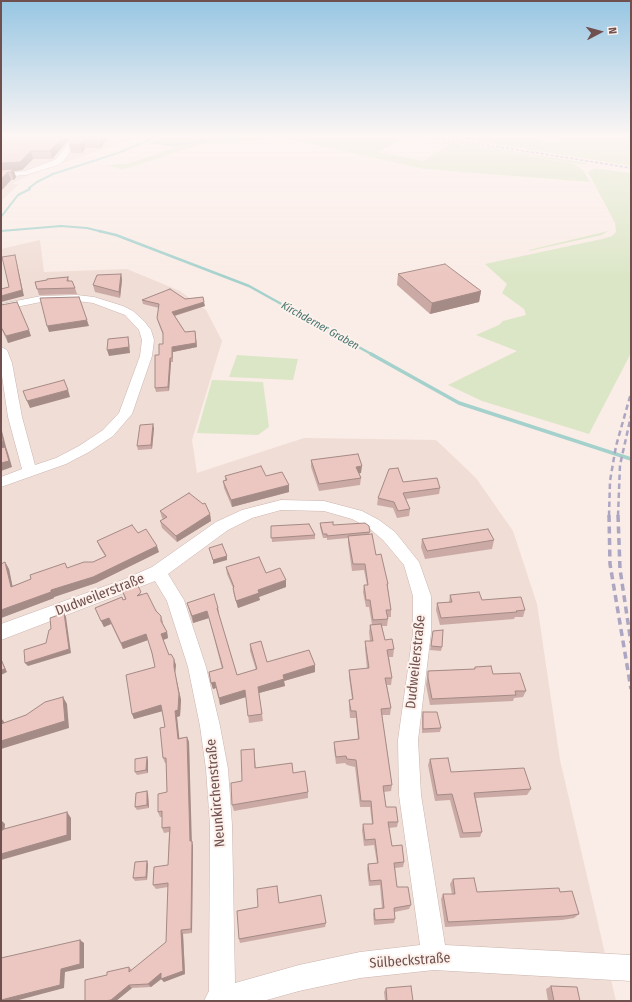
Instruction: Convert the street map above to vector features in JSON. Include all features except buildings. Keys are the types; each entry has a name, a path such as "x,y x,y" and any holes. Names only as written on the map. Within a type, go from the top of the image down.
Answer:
{"street":[{"path":"1,307 41,299 77,298 94,300 119,308 129,313 145,330 148,340 146,356 125,414 108,434 84,450 61,461 1,482"},
{"path":"1,350 6,363 14,417 30,472"},
{"name":"Dudweilerstraße","path":"1,632 132,584 158,572 222,526 247,514 281,505 295,504 324,506 357,515 374,524 389,536 411,562 422,596 422,633 410,714 408,740 410,795 434,957"},
{"name":"Neunkirchenstraße","path":"158,572 174,600 197,667 210,726 217,769 221,825 219,1000"},
{"name":"Sülbeckstraße","path":"219,1000 299,978 360,965 434,957 631,968"}],"shaded area":[{"path":"1,184 19,184 1,201"},
{"path":"40,240 44,272 127,269 180,291 206,310 222,341 192,440 197,473 304,438 436,440 476,478 513,531 537,604 560,760 616,1001 1,1001 1,249"}],"green space":[{"path":"594,184 631,184 631,353 589,434 482,401 448,385 517,351 476,335 499,325 503,321 526,315 524,309 502,293 507,284 485,264 612,236 616,232 615,223"},
{"path":"608,231 602,235 529,251 529,250"},
{"path":"237,355 298,359 293,380 229,377"},
{"path":"212,380 263,382 269,427 258,435 197,433"}],"waterway":[{"path":"1,217 18,195 30,189 29,188 35,184"},
{"name":"Kirchderner Graben","path":"1,231 61,226 87,228 99,231"},
{"name":"Kirchderner Graben","path":"99,231 116,235 249,286 373,355"},
{"name":"Kirchderner Graben","path":"99,231 103,232"},
{"name":"Kirchderner Graben","path":"371,354 459,403 631,459"}],"railway":[{"path":"609,516 610,481 616,446 631,393"},
{"path":"618,516 620,465 631,416"},
{"path":"609,516 610,564 631,689"},
{"path":"618,516 620,569 631,643"}]}
